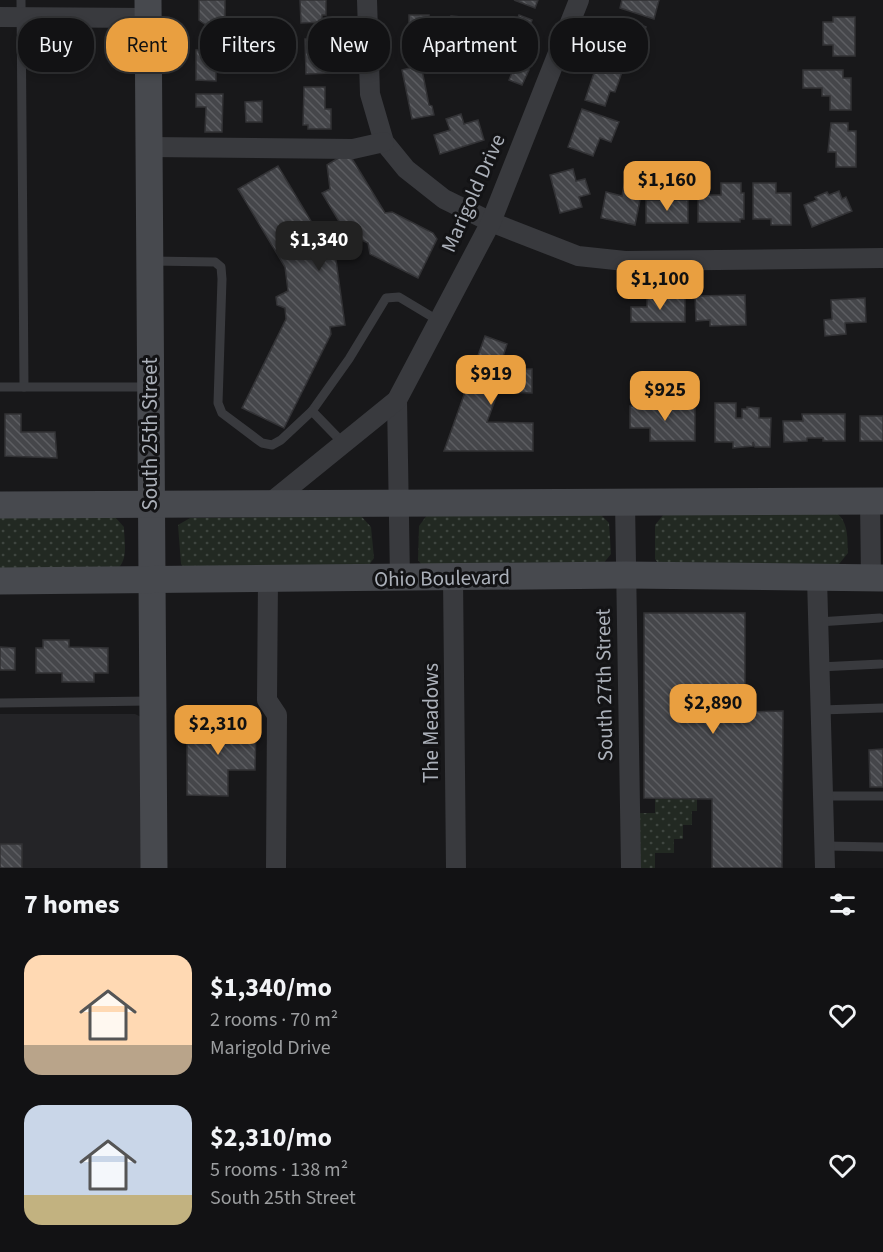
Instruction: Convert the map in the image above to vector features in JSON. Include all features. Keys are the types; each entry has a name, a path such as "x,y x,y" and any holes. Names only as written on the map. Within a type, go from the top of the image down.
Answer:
{"street":[{"path":"367,0 370,94 384,142 406,169 444,199 491,222 578,256 625,261 883,258"},
{"name":"Marigold Drive","path":"270,503 397,400 491,222 579,0"},
{"path":"0,17 21,9 148,9"},
{"name":"South 25th Street","path":"148,9 154,868"},
{"path":"149,147 353,149 384,142"},
{"name":"Marigold Drive","path":"397,400 400,579"},
{"path":"0,504 876,501 877,578"},
{"name":"South 27th Street","path":"625,502 631,868"},
{"name":"Ohio Boulevard","path":"0,581 400,579 626,575 877,578"},
{"name":"The Meadows","path":"453,578 456,868"},
{"path":"817,578 825,868"},
{"path":"268,579 267,700 277,715 276,868"}],"lane":[{"path":"21,9 24,387"},
{"path":"149,261 215,262 221,267 218,403 222,413 262,443 272,445 281,440 312,411 349,359 386,298 399,297 439,321"},
{"path":"0,387 150,387"},
{"path":"312,411 344,444"},
{"path":"818,622 880,618"},
{"path":"819,667 881,664"},
{"path":"0,704 153,701"},
{"path":"820,710 883,708"},
{"path":"823,796 883,796"},
{"path":"825,846 883,848"}],"shaded area":[{"path":"835,512 843,520 847,536 848,553 839,564 658,563 655,559 655,525 664,514"},
{"path":"599,513 609,523 611,554 602,565 421,564 418,560 419,526 427,515"},
{"path":"114,516 124,527 125,544 123,560 117,569 0,572 0,517"},
{"path":"361,516 371,527 374,558 369,565 184,568 181,564 178,525 190,518"},
{"path":"0,714 135,714 143,718 142,868 0,868"},
{"path":"697,797 697,811 692,811 692,825 683,825 683,839 674,839 674,853 655,853 655,868 638,868 639,813 655,813 655,798"}],"building":[{"path":"199,0 225,0 225,17 200,18 199,20"},
{"path":"300,0 326,0 326,15 322,15 322,18 308,18 308,23 301,23"},
{"path":"514,0 538,0 535,8"},
{"path":"622,0 659,0 654,19 620,8"},
{"path":"409,15 429,15 429,18 409,18"},
{"path":"833,17 855,17 855,56 833,56 833,45 823,45 823,22 833,22"},
{"path":"305,39 308,39 308,72 332,73 306,74"},
{"path":"196,50 200,50 200,72 216,72 216,81 196,80"},
{"path":"803,70 843,70 843,78 851,78 851,110 830,110 830,96 822,96 822,88 803,88"},
{"path":"402,72 422,72 429,105 432,106 434,115 412,119"},
{"path":"512,72 528,72 522,85 509,80"},
{"path":"594,72 622,72 615,92 610,91 605,106 585,100"},
{"path":"304,87 325,87 325,109 331,109 331,129 308,129 308,125 303,125"},
{"path":"196,94 223,94 222,132 205,132 206,107 196,107"},
{"path":"262,101 262,122 246,122 245,102"},
{"path":"582,109 619,122 611,142 600,138 593,156 568,147"},
{"path":"461,114 464,124 478,120 484,140 440,154 434,135 450,130 446,119"},
{"path":"831,123 848,123 848,131 856,131 856,167 836,167 836,152 828,152"},
{"path":"348,152 385,213 392,212 433,233 437,239 418,278 370,254 368,243 343,231 333,238 345,325 330,327 331,334 284,428 242,408 286,319 285,308 277,305 276,297 288,291 285,267 238,189 278,166 318,233 326,232 340,223 322,193 330,189 327,165"},
{"path":"573,169 576,181 585,179 590,194 579,197 582,207 560,213 550,175"},
{"path":"625,181 643,185 635,225 601,218 606,192 622,196"},
{"path":"721,183 741,183 741,193 744,193 744,219 740,219 740,222 698,222 698,195 721,195"},
{"path":"753,183 776,183 776,193 791,193 791,225 771,225 771,219 753,219"},
{"path":"839,191 842,199 846,197 852,211 812,227 804,205 817,200 815,197 827,192 829,195"},
{"path":"646,200 688,200 688,223 646,223"},
{"path":"745,295 746,325 710,326 710,320 696,321 695,296"},
{"path":"647,298 685,298 685,322 631,322 631,307 647,307"},
{"path":"865,298 866,322 845,323 846,334 825,336 824,320 832,319 831,300"},
{"path":"485,336 507,344 499,369 532,369 532,393 498,392 487,422 533,423 533,451 444,451"},
{"path":"715,403 736,403 736,418 742,418 742,409 759,408 759,418 771,418 770,447 755,447 753,442 753,446 733,448 733,442 715,442"},
{"path":"630,406 695,406 695,441 650,441 650,428 630,428"},
{"path":"5,414 21,414 21,432 55,432 57,458 5,456"},
{"path":"802,414 845,414 845,441 807,438 807,441 784,442 783,421 803,421"},
{"path":"860,416 883,416 883,441 860,441"},
{"path":"644,613 745,613 745,712 783,711 782,868 712,868 712,799 644,798"},
{"path":"43,640 69,640 69,647 108,648 108,673 94,673 94,682 62,682 62,673 36,673 36,648 43,648"},
{"path":"0,647 15,648 15,670 0,670"},
{"path":"187,723 256,724 255,770 228,770 228,796 187,795"},
{"path":"883,749 883,787 870,787 869,750"},
{"path":"0,844 22,844 22,868 0,868"}]}
